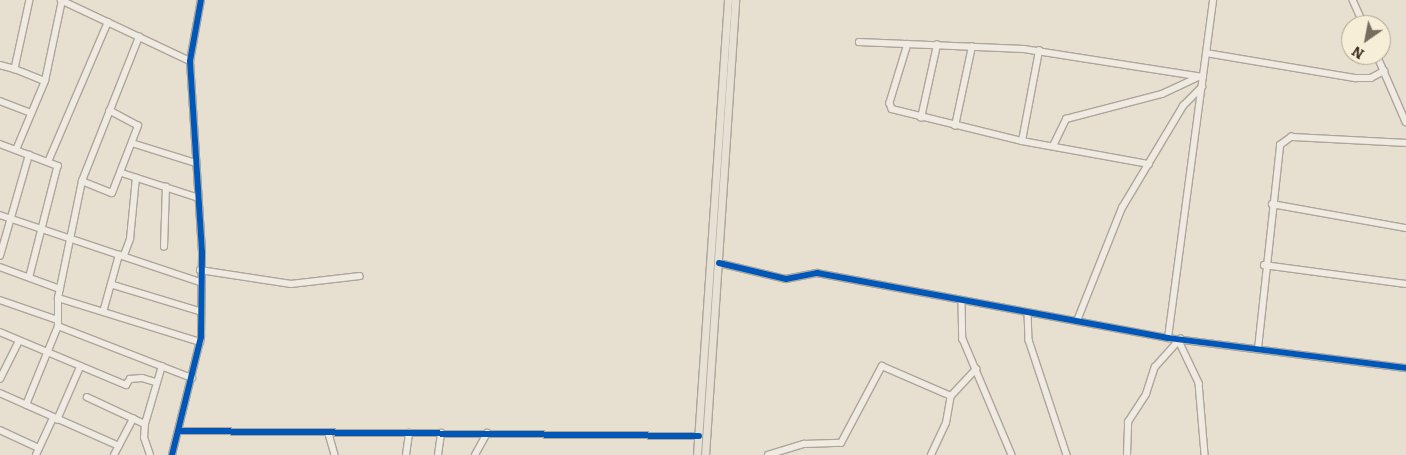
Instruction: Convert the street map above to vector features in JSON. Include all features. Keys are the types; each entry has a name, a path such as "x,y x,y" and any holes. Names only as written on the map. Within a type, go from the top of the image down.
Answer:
{"main road":[{"path":"697,455 728,0"},
{"path":"705,455 735,0"}],"street":[{"path":"15,69 30,0"},
{"path":"16,150 45,82 61,0 190,61"},
{"path":"172,455 200,342 199,198 190,61 200,0"},
{"path":"1168,338 1202,87 1201,77 1213,0"},
{"path":"1353,0 1360,15"},
{"path":"48,162 108,22"},
{"path":"26,405 50,352 58,326 55,319 58,298 82,181 139,37"},
{"path":"859,42 1040,51 1201,77"},
{"path":"908,44 890,107 921,118 955,126 1149,164"},
{"path":"921,118 938,45"},
{"path":"955,126 972,47"},
{"path":"1022,140 1040,51"},
{"path":"1206,53 1356,78 1371,78 1384,71"},
{"path":"0,65 15,69 45,82"},
{"path":"1381,65 1406,122"},
{"path":"1053,146 1066,119 1162,94 1201,77"},
{"path":"1077,321 1122,208 1183,106 1202,87"},
{"path":"0,101 31,113"},
{"path":"82,181 112,193 122,173 138,126 110,111"},
{"path":"1258,349 1264,265 1272,204 1284,139 1406,143"},
{"path":"132,143 196,163"},
{"path":"0,144 48,162 58,169 41,227 30,276"},
{"path":"0,256 29,155"},
{"path":"122,173 199,198"},
{"path":"104,309 121,255 130,239 136,178"},
{"path":"164,247 166,188"},
{"path":"1272,204 1406,228"},
{"path":"0,215 41,227 200,282"},
{"path":"719,264 786,279 817,273 1180,340 1406,368"},
{"path":"1264,265 1406,284"},
{"path":"0,267 30,276 60,289"},
{"path":"200,270 291,284 360,276"},
{"path":"113,285 199,311"},
{"path":"58,298 104,309 200,342"},
{"path":"0,300 55,319"},
{"path":"962,300 960,330 1012,455"},
{"path":"1028,312 1029,340 1067,455"},
{"path":"58,326 192,378"},
{"path":"0,332 126,385 130,379 142,378 156,382"},
{"path":"1128,455 1128,422 1146,394 1155,366 1180,340"},
{"path":"1180,340 1199,383 1205,455"},
{"path":"0,379 19,341"},
{"path":"150,455 145,424 162,366"},
{"path":"768,455 804,444 841,443 882,366 951,396"},
{"path":"36,455 80,367"},
{"path":"931,455 946,424 951,396 976,368"},
{"path":"0,393 119,446"},
{"path":"87,397 145,424"},
{"path":"114,455 133,419"},
{"path":"0,430 39,448"},
{"path":"179,432 699,436"},
{"path":"406,455 409,433"},
{"path":"438,455 441,433"},
{"path":"475,455 487,433"},
{"path":"329,434 335,455"}],"cycle path":[{"path":"172,455 201,337 202,252 190,61 201,0"},
{"path":"719,263 786,279 817,273 1168,338 1406,368"},
{"path":"179,431 699,436"}]}
